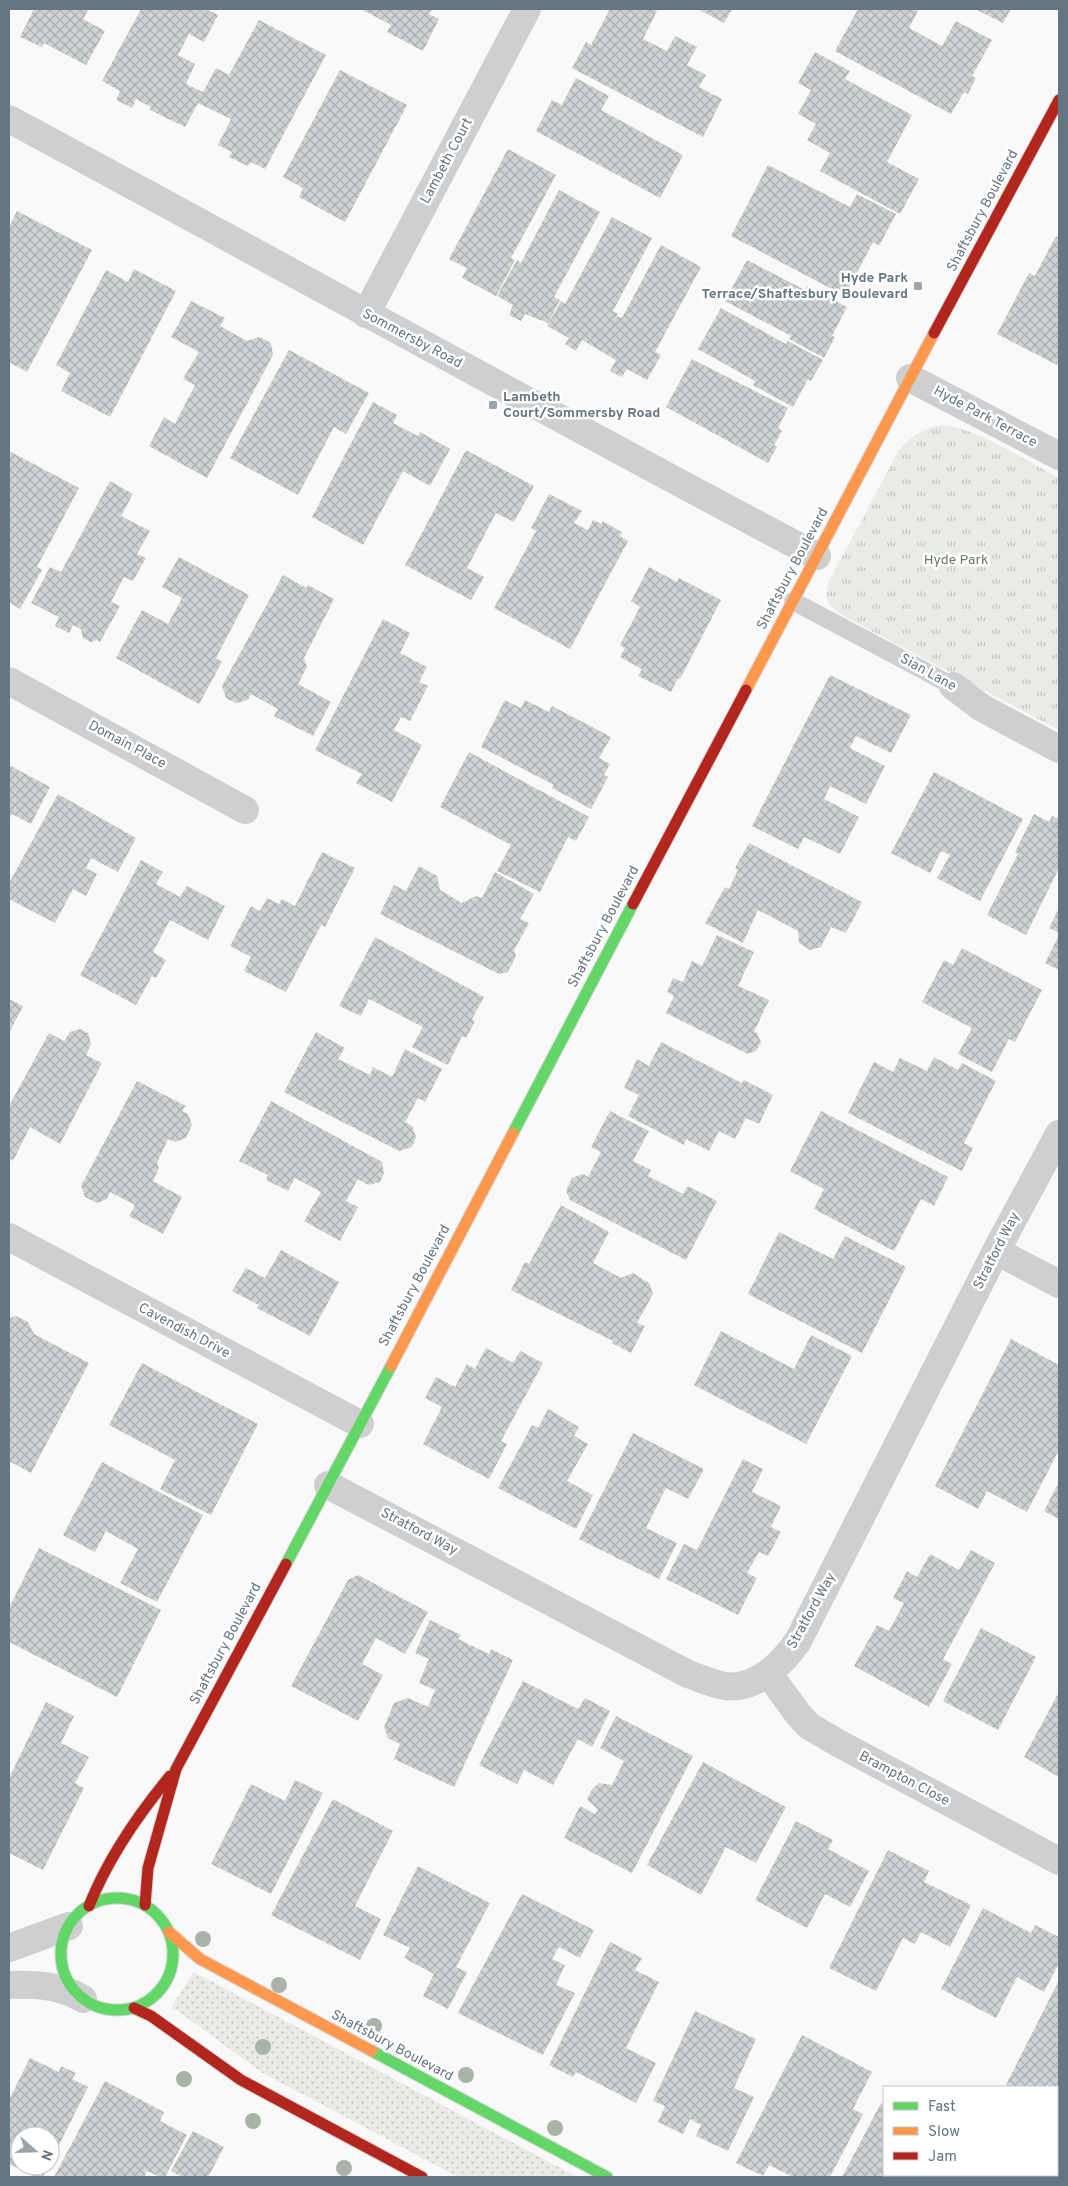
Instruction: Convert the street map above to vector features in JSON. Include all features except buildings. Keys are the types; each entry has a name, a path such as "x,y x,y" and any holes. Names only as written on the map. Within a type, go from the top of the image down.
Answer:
{"street":[{"name":"Lambeth Court","path":"366,314 527,9"},
{"name":"Shaftsbury Boulevard","path":"145,1905 148,1868 176,1769 328,1485 910,378 1059,100"},
{"name":"Sommersby Road","path":"9,119 199,221 366,314 817,556"},
{"name":"Hyde Park Terrace","path":"910,378 1059,456"},
{"name":"Domain Place","path":"9,681 245,810"},
{"name":"Sian Lane","path":"953,686 982,708 1059,749"},
{"name":"Stratford Way","path":"328,1485 688,1674 726,1686 756,1680 768,1673 790,1652 802,1634 996,1251 1059,1134"},
{"name":"Cavendish Drive","path":"9,1237 360,1424"},
{"path":"996,1251 1059,1284"},
{"name":"Brampton Close","path":"768,1673 809,1726 1059,1861"},
{"name":"Shaftsbury Boulevard","path":"89,1906 97,1883 133,1825 149,1800 176,1769"},
{"path":"9,1985 53,1987 70,1991 83,1999 94,2005 110,2010 134,2008 151,1999 167,1981 174,1957 170,1932 162,1918 145,1905 133,1900 115,1898 89,1906 73,1919 62,1943 62,1962 70,1985 83,1999"},
{"path":"9,1948 70,1926"},
{"name":"Shaftsbury Boulevard","path":"170,1932 200,1959 217,1970 607,2177"},
{"path":"134,2008 151,2016 241,2080 422,2177"}],"lane":[{"name":"Sian Lane","path":"793,601 953,686"}],"green space":[{"name":"Hyde Park","path":"944,425 957,427 987,439 1059,478 1059,730 851,620 834,610 828,602 828,583 899,450 919,433"},
{"path":"194,1972 577,2177 458,2177 261,2072 178,2011 173,2010 174,2003"}],"traffic: fast":[{"path":"513,1133 633,904"},
{"path":"286,1564 391,1366"},
{"path":"117,1898 138,1902 157,1914 169,1933 173,1954 169,1975 157,1994 138,2006 117,2010 96,2006 77,1994 65,1975 61,1954 65,1933 77,1914 96,1902 117,1898"},
{"path":"372,2051 607,2177"}],"traffic: slow":[{"path":"746,690 934,333"},
{"path":"391,1366 513,1133"},
{"path":"169,1932 200,1959 372,2051"}],"traffic: jam":[{"path":"934,333 1059,100"},
{"path":"633,904 746,690"},
{"path":"145,1905 148,1868 176,1769 286,1564"},
{"path":"89,1906 114,1854 146,1806 170,1776"},
{"path":"134,2008 151,2016 241,2080 422,2177"}],"place":[{"name":"Hyde Park Terrace/Shaftesbury Boulevard","path":"918,286"},
{"name":"Lambeth Court/Sommersby Road","path":"493,405"}]}
